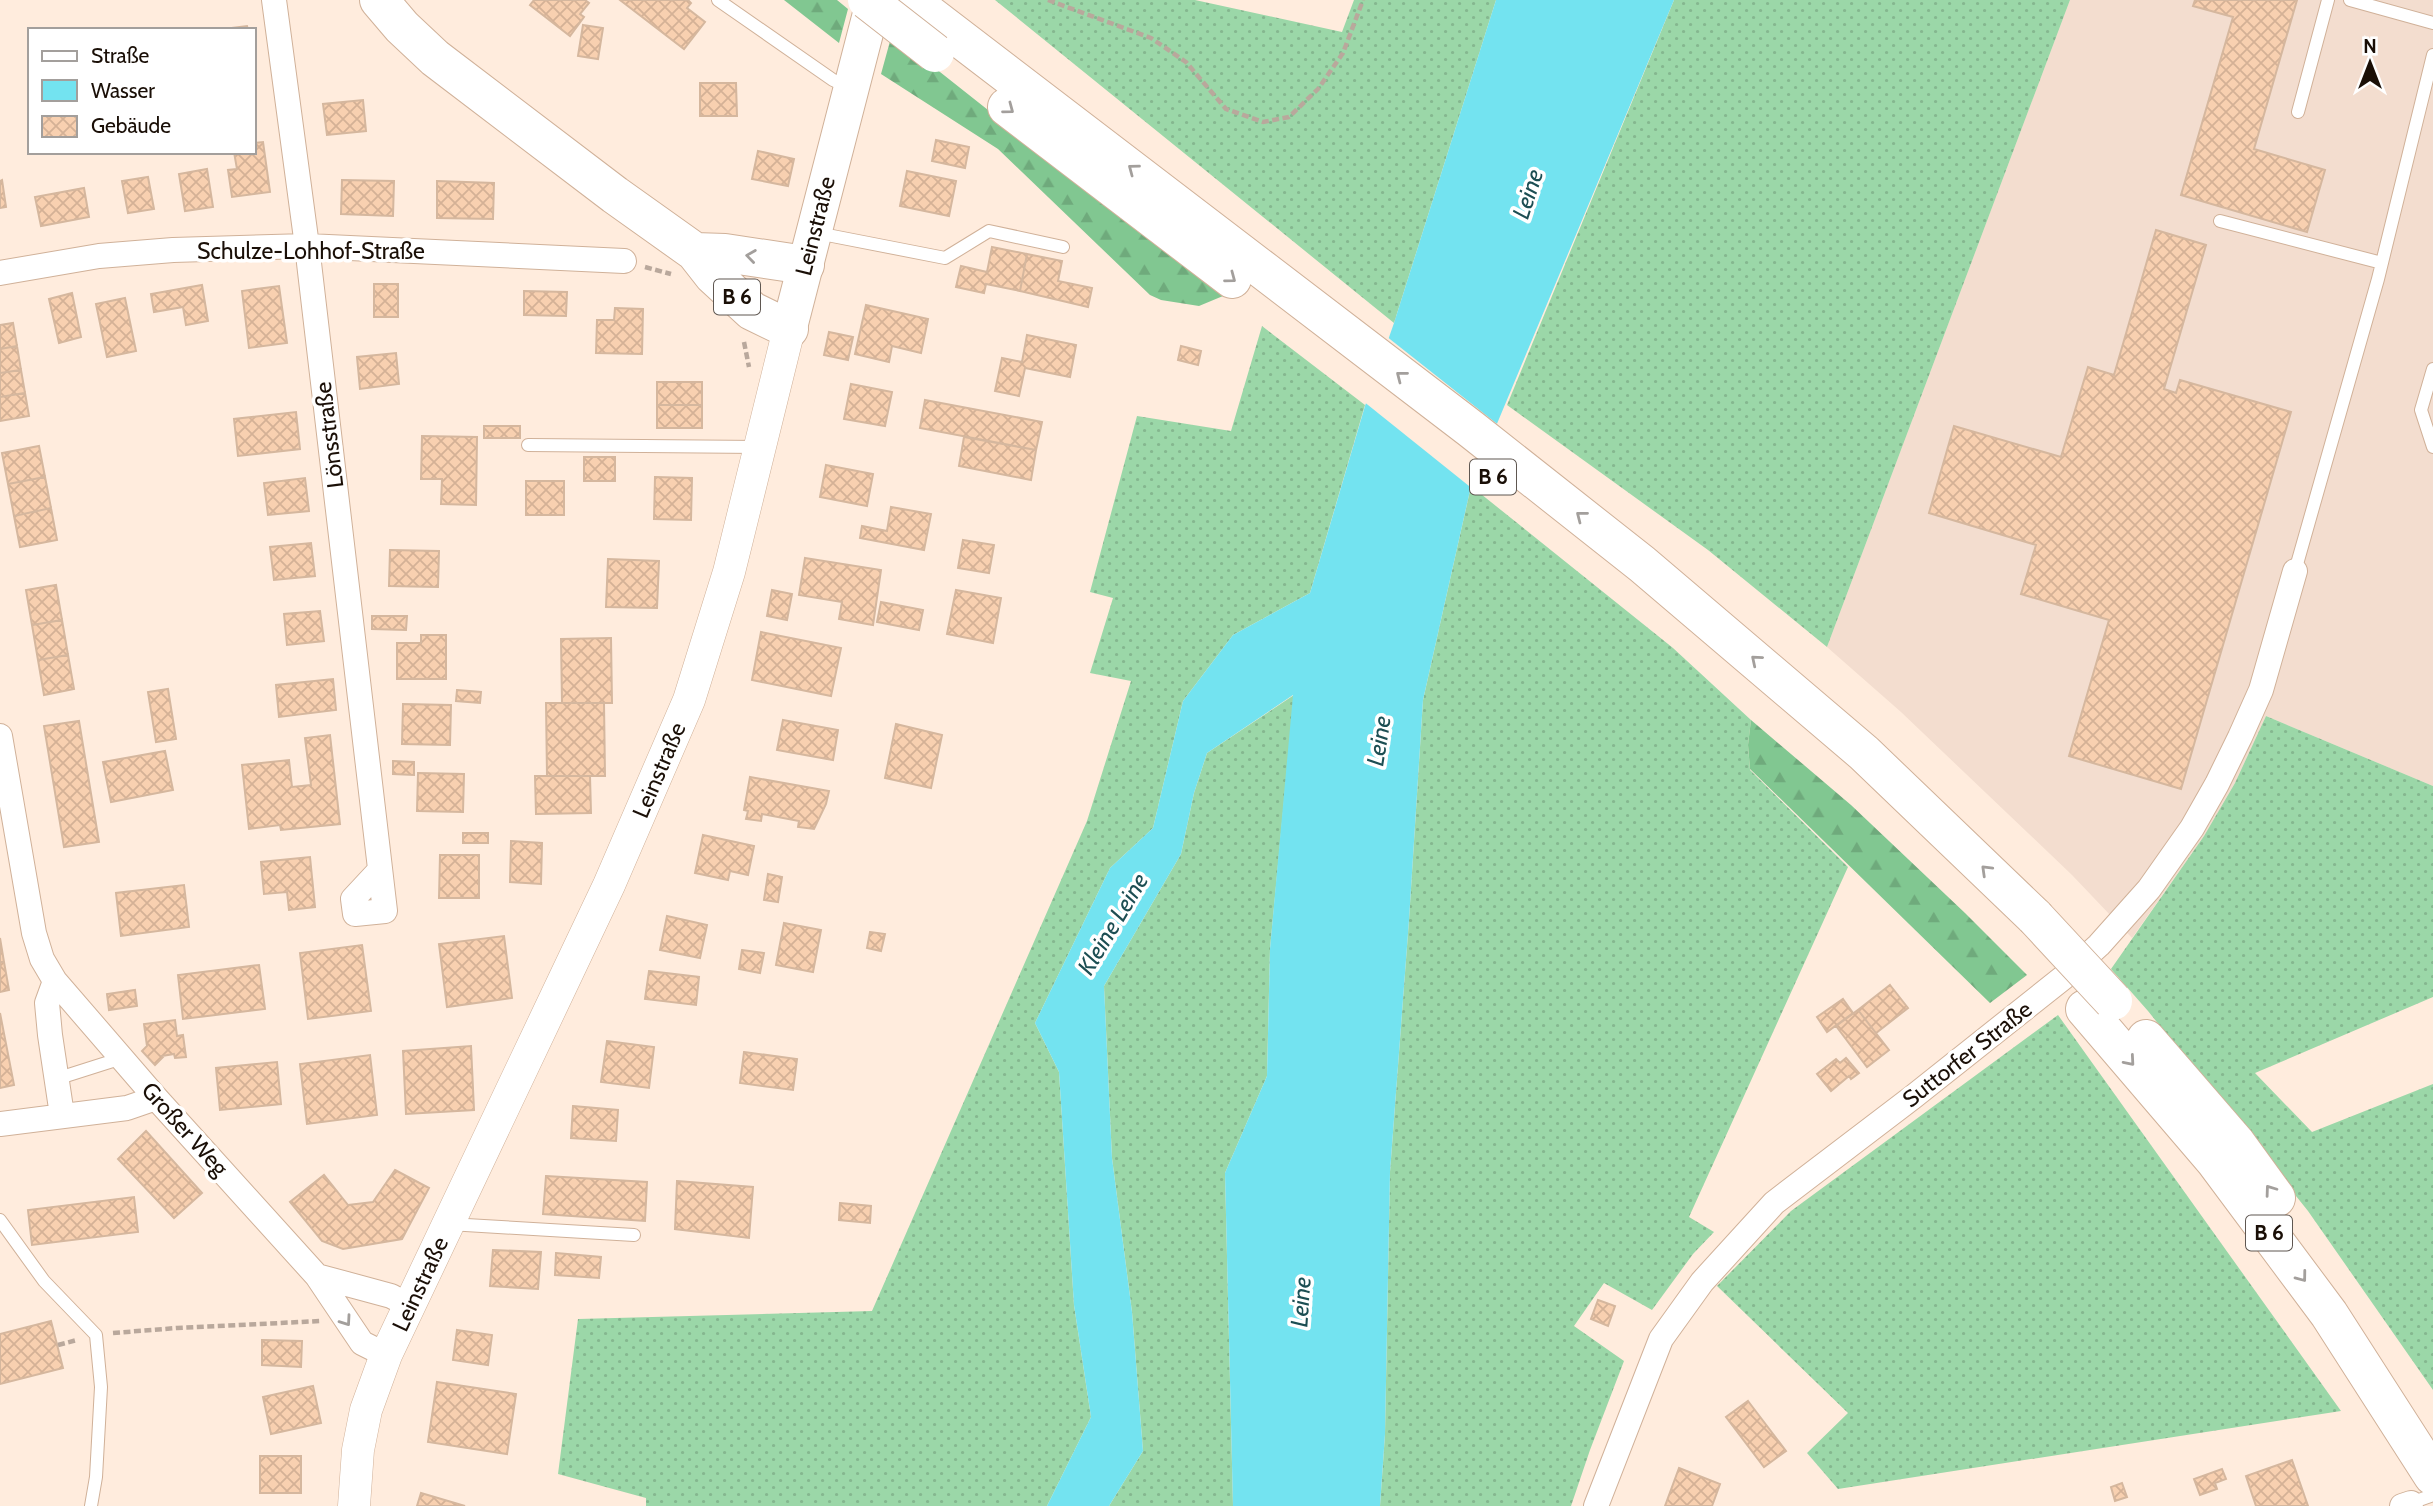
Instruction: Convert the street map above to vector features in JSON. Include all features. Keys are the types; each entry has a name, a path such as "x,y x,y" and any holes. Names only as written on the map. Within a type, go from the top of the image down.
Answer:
{"highway":[{"name":"B 6","path":"867,0 942,41 1182,224 1635,591 1804,717 1864,753 2099,1005 2236,1143 2350,1298 2433,1428"},
{"name":"B 6","path":"910,0 942,41"},
{"path":"389,9 435,58 615,195 695,252"},
{"name":"B 6","path":"695,252 809,249"},
{"name":"B 6","path":"695,252 713,275 752,311 789,329"},
{"name":"B 6","path":"2099,1005 2329,1314 2422,1491"}],"main road":[{"name":"Leinstraße","path":"789,329 874,0"}],"street":[{"name":"Lönsstraße","path":"274,0 307,246 380,870"},
{"name":"Schulze-Lohhof-Straße","path":"0,273 99,256 173,250 307,246 624,261"},
{"name":"Leinstraße","path":"354,1506 358,1450 366,1410 386,1356 610,885 689,700 726,583 789,329"},
{"name":"Suttorfer Straße","path":"1596,1506 1661,1339 1702,1282 1774,1203 2064,977 2099,945 2148,889 2192,828 2240,737 2261,690 2295,571"},
{"name":"Großer Weg","path":"0,736 34,933 42,960 55,981 156,1098 317,1276 362,1343 386,1356"},
{"path":"55,981 47,1003 62,1115"},
{"path":"0,1124 127,1108 156,1098"},
{"path":"317,1276 391,1296 410,1306"}],"lane":[{"path":"718,0 833,80 851,88"},
{"path":"2298,112 2328,0"},
{"path":"2350,0 2433,23"},
{"path":"2295,571 2382,263 2433,55"},
{"path":"2220,221 2382,263"},
{"path":"809,249 945,258 989,231 1063,247"},
{"path":"2433,369 2421,410 2433,447"},
{"path":"528,445 760,447"},
{"path":"56,1079 121,1058"},
{"path":"0,1220 44,1281 96,1335 102,1387 96,1477 91,1506"},
{"path":"449,1224 634,1235"}],"path":[{"path":"1048,0 1151,38 1186,62 1226,109 1263,122 1289,117 1318,89 1343,53 1363,0"},
{"path":"96,1335 177,1328 318,1322 341,1314"}],"shaded area":[{"path":"2070,0 2433,0 2433,786 2266,716 2235,783 2204,836 2132,938 2072,875 1901,712 1827,647"}],"green space":[{"path":"784,0 837,0 848,9 839,43"},
{"path":"995,0 1195,0 1342,32 1354,0 1496,0 1394,323"},
{"path":"1674,0 2070,0 1827,647 1708,550 1507,405"},
{"path":"892,34 1223,296 1199,306 1161,300 1150,295 998,149 881,74"},
{"path":"1262,326 1365,405 1310,593 1233,635 1183,701 1153,828 1110,868 1035,1023 1059,1072 1074,1305 1091,1417 1047,1506 646,1506 646,1498 558,1474 578,1319 872,1311 1087,821 1131,681 1090,673 1113,598 1090,592 1137,416 1231,431"},
{"path":"1471,486 1673,648 1751,720 1748,745 1750,770 1848,867 1689,1217 1714,1232 1693,1254 1652,1310 1604,1283 1574,1326 1624,1361 1571,1506 1380,1506 1385,1434 1390,1172 1423,700"},
{"path":"1294,695 1270,949 1267,1076 1225,1173 1233,1506 1109,1506 1143,1451 1132,1312 1112,1158 1104,986 1181,854 1194,793 1207,753"},
{"path":"2266,716 2433,786 2433,997 2255,1073 2312,1132 2433,1084 2433,1390 2308,1211 2148,1011 2111,969 2204,836 2235,783"},
{"path":"1751,720 1851,805 2027,975 1990,1003 1750,769 1748,745"},
{"path":"2058,1015 2341,1411 1838,1489 1807,1453 1848,1413 1717,1286 1791,1211"}],"water":[{"path":"1496,0 1674,0 1471,486 1423,700 1390,1172 1385,1434 1380,1506 1233,1506 1225,1173 1267,1076 1270,949 1293,695 1207,753 1194,793 1181,854 1104,986 1112,1158 1132,1312 1143,1451 1109,1506 1047,1506 1091,1417 1074,1305 1059,1072 1035,1023 1110,868 1153,828 1183,701 1233,635 1310,593 1365,406 1394,323"}],"pier":[{"path":"1386,336 1501,427 1474,490 1363,401"}],"building":[{"path":"534,0 585,0 589,3 580,14 584,17 570,36 530,5"},
{"path":"620,0 688,0 691,3 687,8 705,22 684,49"},
{"path":"2195,0 2297,0 2254,149 2325,170 2307,232 2181,195 2233,17 2193,6"},
{"path":"583,25 603,28 598,59 578,56"},
{"path":"700,83 736,83 737,116 700,116"},
{"path":"363,100 366,131 327,135 323,104"},
{"path":"936,140 969,147 965,168 932,161"},
{"path":"263,142 270,192 232,197 228,170 237,169 234,154 256,154 256,143"},
{"path":"758,151 794,159 788,186 752,179"},
{"path":"207,169 213,207 185,211 179,174"},
{"path":"907,171 956,181 949,216 900,206"},
{"path":"148,177 154,209 128,213 122,181"},
{"path":"2,180 6,207 0,208 0,181"},
{"path":"342,180 394,181 393,216 341,214"},
{"path":"437,181 494,183 493,219 437,218"},
{"path":"84,188 89,217 41,226 35,197"},
{"path":"2156,230 2206,245 2164,389 2176,393 2180,380 2291,412 2181,789 2069,756 2109,620 2021,594 2036,545 1929,513 1954,426 2061,457 2088,367 2114,375"},
{"path":"992,247 1027,254 1020,291 986,284 984,293 956,287 961,266 987,272"},
{"path":"1027,254 1062,261 1058,281 1092,288 1088,307 1020,291"},
{"path":"374,284 398,284 398,317 374,317"},
{"path":"202,285 208,321 186,325 183,307 154,312 151,294"},
{"path":"279,286 287,343 249,348 242,291"},
{"path":"524,291 567,292 566,316 524,315"},
{"path":"72,293 81,337 59,343 49,299"},
{"path":"125,298 136,351 107,357 96,304"},
{"path":"866,305 928,319 921,353 892,346 889,362 855,354"},
{"path":"615,308 643,309 642,354 596,353 597,320 614,320"},
{"path":"13,323 17,346 0,349 0,325"},
{"path":"829,332 853,337 848,360 824,355"},
{"path":"1027,335 1076,345 1070,377 1025,368 1019,396 995,391 1002,358 1022,362"},
{"path":"17,346 21,370 0,373 0,349"},
{"path":"1181,346 1201,351 1198,365 1178,360"},
{"path":"396,353 399,384 360,389 357,357"},
{"path":"21,370 25,393 0,397 0,373"},
{"path":"657,382 702,382 702,405 657,405"},
{"path":"851,384 892,392 885,426 844,419"},
{"path":"25,393 29,416 0,421 0,397"},
{"path":"925,400 1042,422 1036,450 920,428"},
{"path":"657,405 702,405 702,428 657,428"},
{"path":"296,412 300,449 238,456 234,419"},
{"path":"484,426 520,426 520,438 484,438"},
{"path":"422,436 477,437 476,505 441,504 442,479 421,479"},
{"path":"964,437 1036,450 1031,480 959,466"},
{"path":"39,446 45,477 8,484 2,453"},
{"path":"584,457 615,457 615,481 584,481"},
{"path":"826,465 873,474 867,506 820,497"},
{"path":"45,477 51,508 14,516 8,484"},
{"path":"655,477 692,478 691,520 654,519"},
{"path":"305,478 309,511 268,515 264,483"},
{"path":"526,481 564,481 564,515 526,515"},
{"path":"891,507 931,514 924,550 860,538 862,526 887,531"},
{"path":"51,508 57,540 20,547 14,516"},
{"path":"963,540 994,545 989,573 958,568"},
{"path":"311,543 315,576 274,580 270,547"},
{"path":"390,550 439,551 438,587 389,586"},
{"path":"805,558 881,570 873,625 839,619 842,602 799,595"},
{"path":"608,559 659,561 657,608 606,607"},
{"path":"56,585 62,620 32,625 26,590"},
{"path":"772,590 792,594 787,620 767,616"},
{"path":"956,590 1001,598 993,643 947,634"},
{"path":"881,602 923,610 919,630 877,622"},
{"path":"320,611 324,641 287,645 284,614"},
{"path":"372,616 407,616 406,630 372,629"},
{"path":"62,620 68,655 38,660 32,625"},
{"path":"761,632 841,648 831,696 752,680"},
{"path":"421,635 446,635 446,679 397,679 397,643 421,643"},
{"path":"611,638 612,703 562,703 561,639"},
{"path":"68,655 74,689 44,695 38,660"},
{"path":"333,679 336,710 279,717 276,685"},
{"path":"168,689 176,739 156,742 148,692"},
{"path":"457,690 481,692 480,703 456,701"},
{"path":"546,703 604,703 605,776 547,776"},
{"path":"403,704 451,705 450,745 402,744"},
{"path":"783,720 838,730 833,760 777,750"},
{"path":"79,721 99,842 64,847 44,726"},
{"path":"896,724 942,735 931,788 885,778"},
{"path":"330,735 340,824 281,830 280,825 249,829 242,765 289,760 292,787 311,785 305,738"},
{"path":"165,751 173,790 111,802 103,762"},
{"path":"393,761 414,762 414,775 393,774"},
{"path":"418,773 464,774 463,812 417,811"},
{"path":"535,776 590,776 591,813 536,814"},
{"path":"750,777 829,791 814,829 798,827 799,821 762,814 761,821 746,819 748,811 744,810"},
{"path":"463,833 488,833 488,843 463,843"},
{"path":"703,835 754,846 748,875 730,871 728,880 695,873"},
{"path":"511,841 542,843 541,884 510,882"},
{"path":"440,855 479,855 479,898 439,898"},
{"path":"310,857 315,907 289,910 287,892 264,894 261,862"},
{"path":"768,874 782,877 778,902 764,900"},
{"path":"184,885 189,927 121,936 116,893"},
{"path":"667,916 707,925 700,958 660,950"},
{"path":"784,923 821,930 813,972 776,965"},
{"path":"870,932 885,934 881,951 867,948"},
{"path":"504,936 512,998 447,1007 439,944"},
{"path":"0,938 4,962 0,962"},
{"path":"362,945 371,1011 308,1019 300,953"},
{"path":"742,950 764,953 760,973 739,969"},
{"path":"0,962 4,962 9,990 0,992"},
{"path":"259,965 265,1009 183,1019 178,975"},
{"path":"649,971 699,977 696,1005 645,999"},
{"path":"1890,985 1908,1008 1876,1033 1858,1010"},
{"path":"135,990 137,1006 109,1010 107,994"},
{"path":"1843,999 1853,1013 1827,1032 1817,1017"},
{"path":"1858,1010 1889,1050 1867,1067 1836,1026"},
{"path":"0,1013 14,1085 0,1088"},
{"path":"175,1020 177,1036 183,1035 186,1057 175,1058 174,1054 162,1056 155,1065 142,1051 147,1046 144,1024"},
{"path":"607,1041 654,1047 649,1088 601,1082"},
{"path":"471,1046 474,1110 406,1114 403,1051"},
{"path":"744,1052 797,1059 793,1090 740,1083"},
{"path":"370,1055 377,1115 307,1124 300,1064"},
{"path":"1846,1058 1859,1073 1851,1079 1849,1076 1831,1091 1817,1074 1836,1059 1840,1063"},
{"path":"277,1062 281,1104 220,1110 216,1068"},
{"path":"573,1106 618,1110 616,1141 571,1138"},
{"path":"146,1131 202,1193 174,1218 118,1159"},
{"path":"395,1170 429,1188 402,1239 343,1249 322,1241 290,1202 324,1175 348,1205 373,1202"},
{"path":"546,1176 647,1182 645,1221 543,1214"},
{"path":"677,1181 753,1187 749,1238 675,1229"},
{"path":"134,1197 138,1232 32,1245 28,1210"},
{"path":"840,1203 871,1206 870,1223 839,1220"},
{"path":"493,1250 541,1252 538,1289 490,1286"},
{"path":"556,1253 601,1257 599,1278 555,1275"},
{"path":"1598,1300 1615,1306 1608,1326 1591,1319"},
{"path":"51,1321 63,1368 0,1384 0,1334"},
{"path":"457,1330 492,1335 488,1365 453,1360"},
{"path":"262,1340 302,1341 301,1367 262,1365"},
{"path":"437,1382 516,1394 507,1454 428,1442"},
{"path":"313,1386 321,1423 271,1434 263,1397"},
{"path":"1748,1401 1786,1451 1764,1467 1726,1417"},
{"path":"260,1456 301,1456 301,1493 260,1493"},
{"path":"2292,1460 2308,1506 2256,1506 2246,1476"},
{"path":"1679,1468 1720,1484 1712,1506 1665,1506"},
{"path":"2222,1469 2226,1479 2215,1483 2217,1489 2200,1495 2194,1479"},
{"path":"2122,1483 2127,1497 2115,1501 2111,1487"},
{"path":"421,1493 465,1506 417,1506"}],"water label":[{"name":"Leine","path":"1528,194"},
{"name":"Leine","path":"1379,741"},
{"name":"Kleine Leine","path":"1113,924"},
{"name":"Leine","path":"1301,1302"}]}
